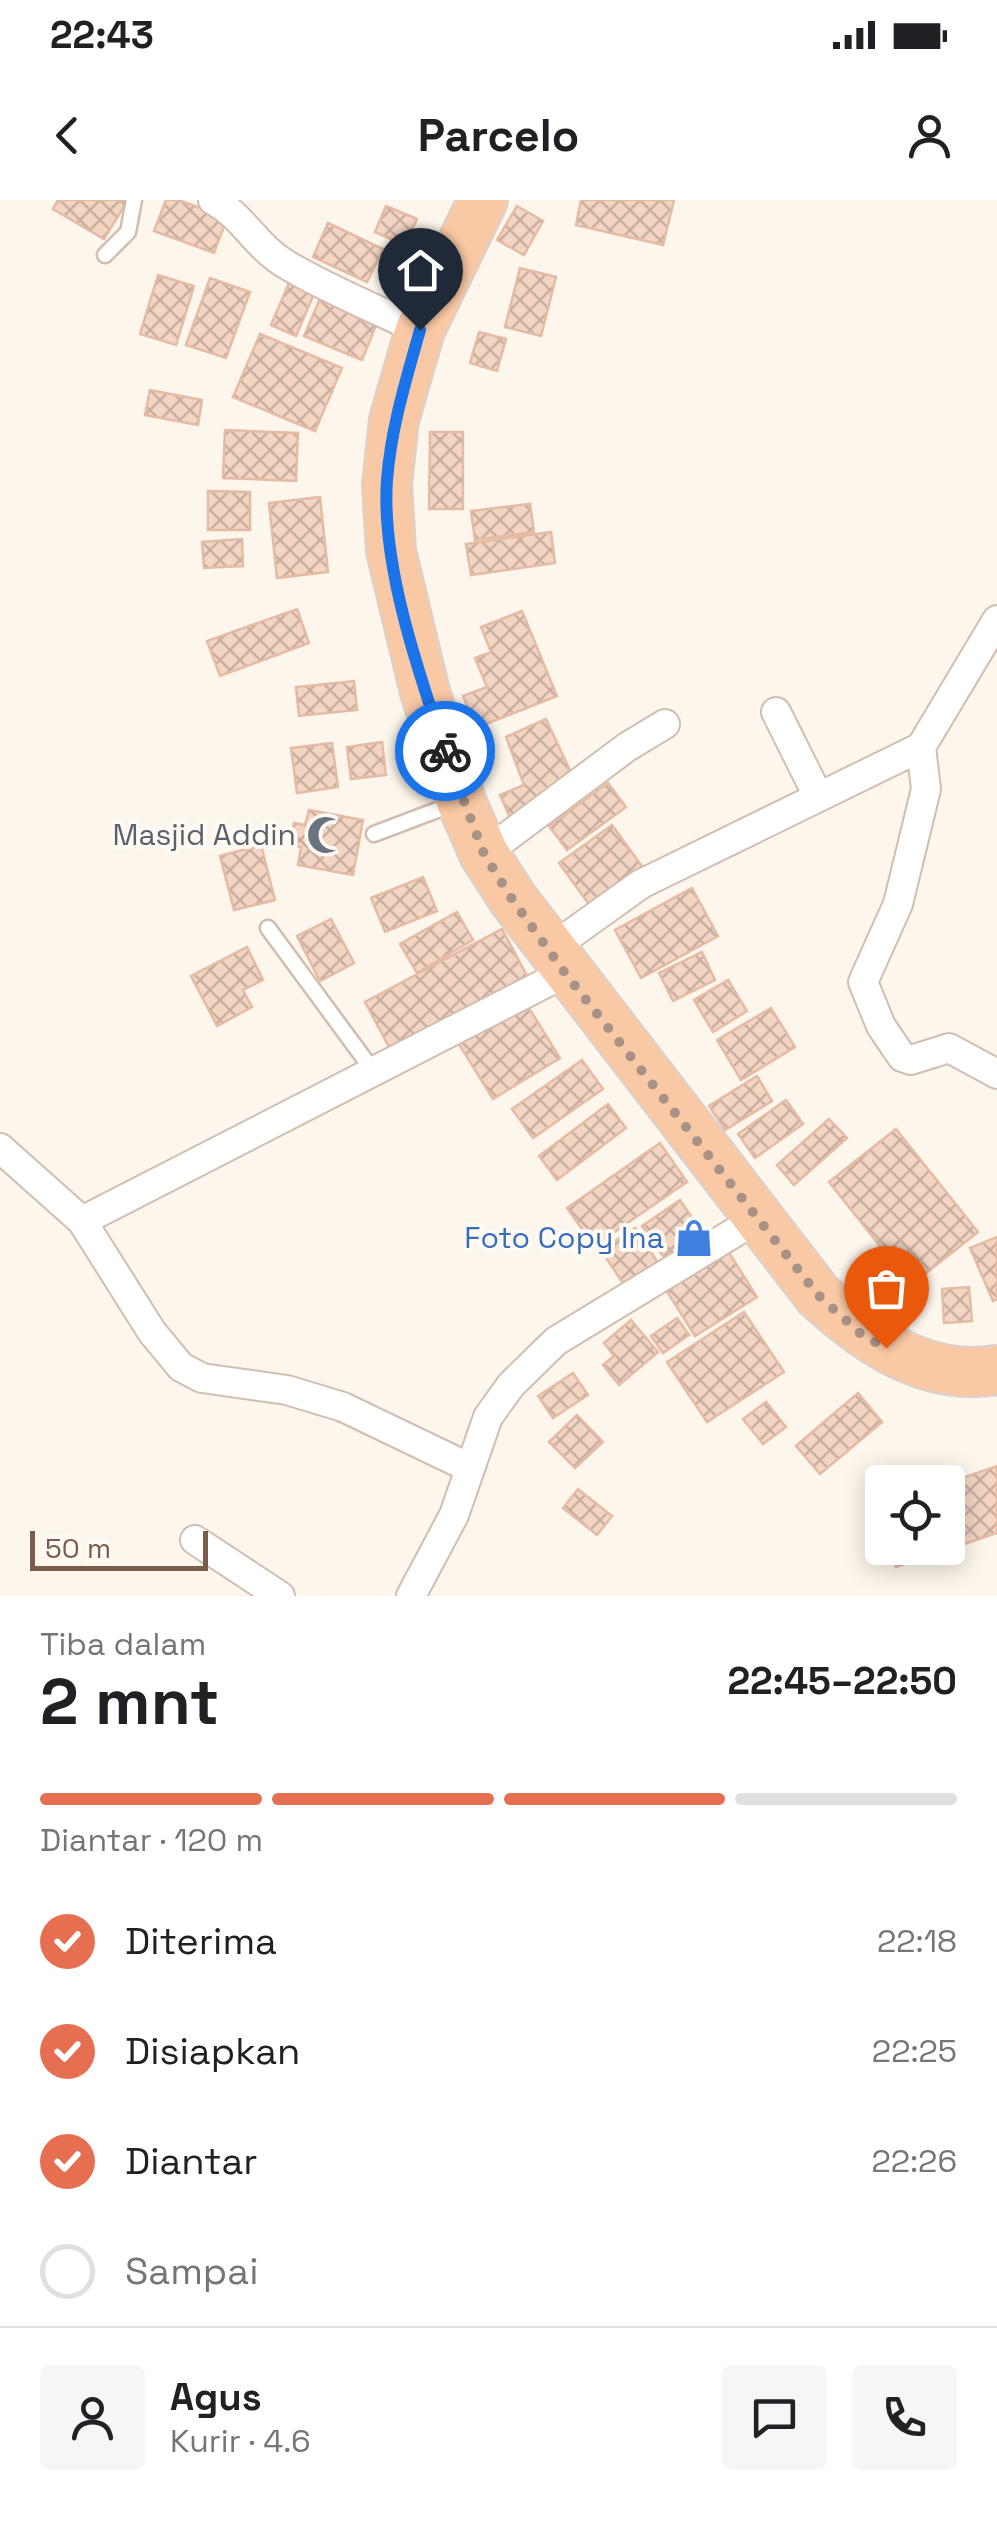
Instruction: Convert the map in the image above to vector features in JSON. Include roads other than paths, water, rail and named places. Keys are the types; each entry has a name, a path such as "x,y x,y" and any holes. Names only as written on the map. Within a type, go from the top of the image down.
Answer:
{"highway":[{"path":"483,200 420,330 394,420 386,484 391,551 425,692 484,854 557,961 755,1220 818,1295 862,1335 910,1360 975,1374 997,1370"}],"street":[{"path":"213,200 239,207 256,243 286,265 420,330"},
{"path":"82,1221 374,1072 557,961 641,884 921,746 997,620"},
{"path":"776,712 818,796"},
{"path":"484,854 627,747 666,724"},
{"path":"921,746 926,789 898,904 863,982 864,992 902,1057 912,1060 949,1048 997,1074"},
{"path":"0,1148 82,1221 152,1332 181,1367 202,1378 287,1390 343,1408 468,1467"},
{"path":"411,1596 454,1515 488,1417 510,1385 556,1341 755,1220"},
{"path":"195,1540 280,1596"}],"lane":[{"path":"104,255 128,232 134,200"},
{"path":"374,834 462,801"},
{"path":"268,928 374,1072"}],"place":[{"name":"Masjid Addin","path":"326,835"},
{"name":"Foto Copy Ina","path":"694,1238"}]}
